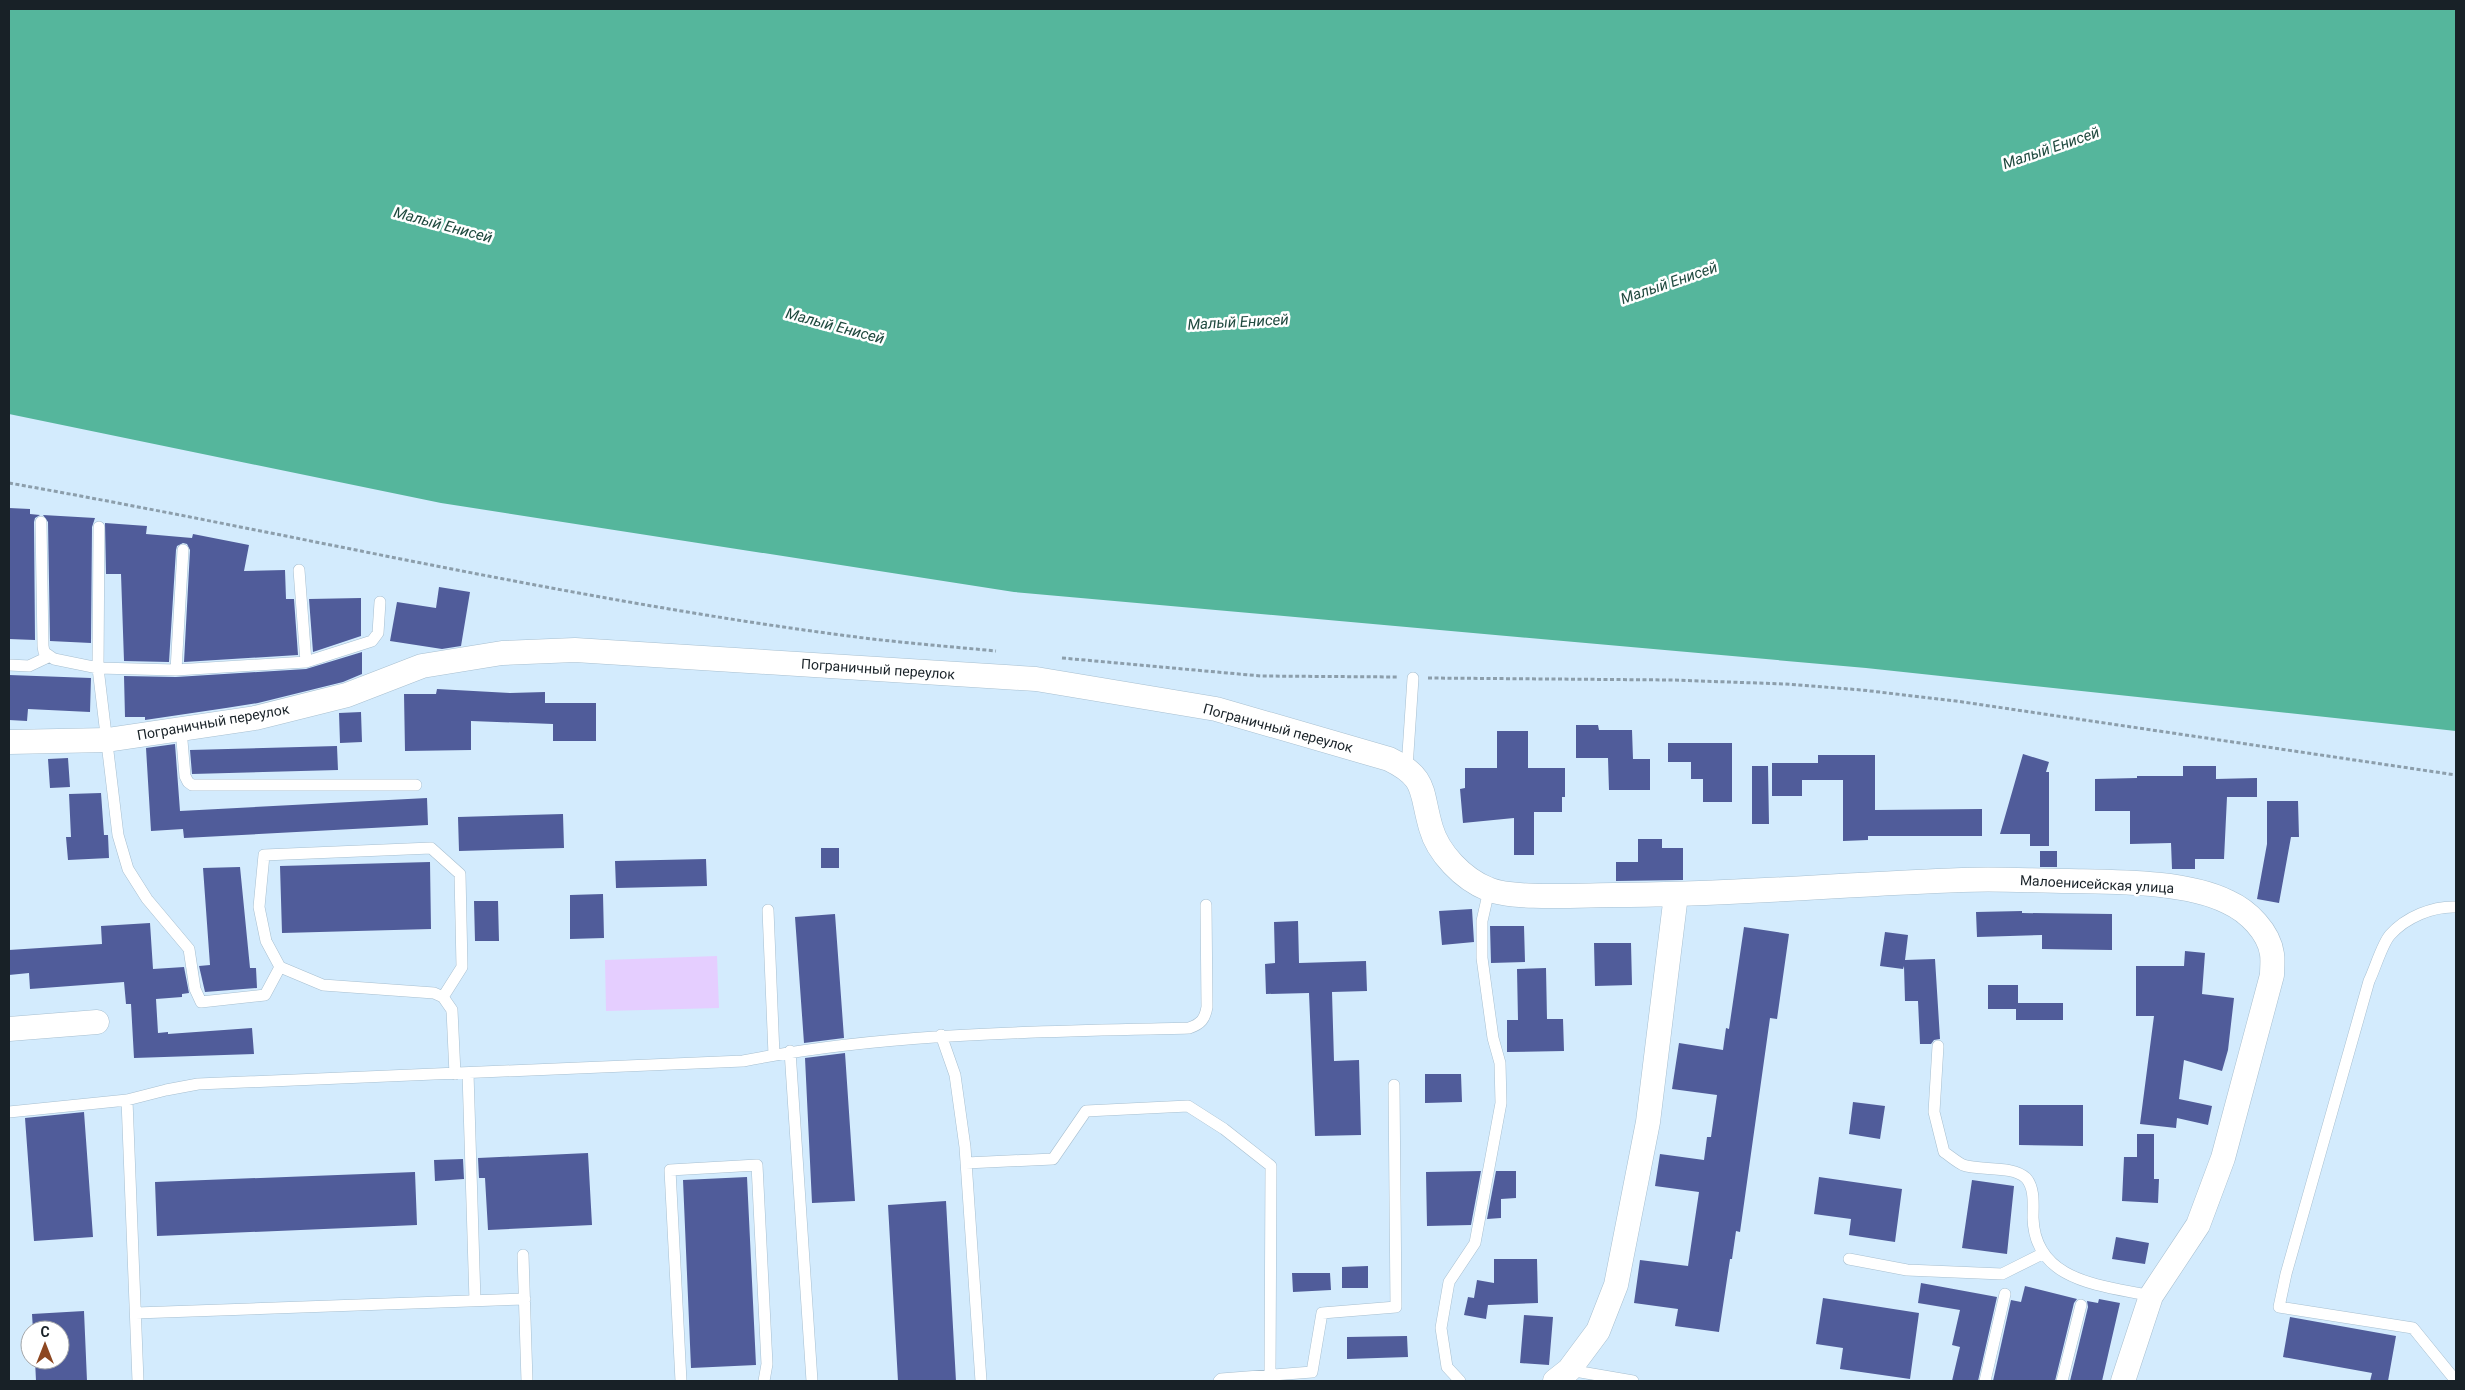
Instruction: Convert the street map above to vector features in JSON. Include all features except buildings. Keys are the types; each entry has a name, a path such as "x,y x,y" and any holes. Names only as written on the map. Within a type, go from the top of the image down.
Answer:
{"street":[{"name":"Пограничный переулок","path":"9,742 107,740 256,718 347,695 422,666 502,653 575,650 1036,679 1216,709 1381,757 1407,768"},
{"path":"1407,768 1419,782 1431,828 1439,848 1471,880 1489,890 1527,895 1676,895 1648,1122 1616,1285 1598,1331 1562,1376"},
{"name":"Малоенисейская улица","path":"1676,895 1965,880 2117,882 2185,888 2228,902 2253,919 2266,937 2272,954 2272,974 2223,1158 2198,1226 2150,1296 2123,1381"},
{"path":"9,1028 97,1022"}],"lane":[{"path":"41,522 43,646 48,656"},
{"path":"99,527 98,668 113,774 118,835 128,869 147,899 189,948 195,989 201,1002 265,995 280,967"},
{"path":"176,670 183,550"},
{"path":"300,570 306,662"},
{"path":"9,665 29,666 48,656 98,668 176,670 306,662 372,642 378,633 380,602"},
{"path":"1407,768 1413,678"},
{"path":"181,729 186,776 188,782 192,785 416,785"},
{"path":"443,997 462,967 460,874 431,848 264,855 259,907 266,941 280,967 323,986 434,993 443,997 452,1010 455,1074"},
{"path":"1460,1381 1447,1367 1440,1328 1449,1282 1475,1243 1501,1103 1500,1063 1490,1022 1482,958 1482,921 1489,890"},
{"path":"9,1112 127,1100 198,1084 743,1061 790,1051 941,1035 1189,1028 1198,1025 1206,1017 1208,1007 1206,905"},
{"path":"2456,907 2444,906 2415,915 2389,935 2369,981 2286,1274 2279,1307 2413,1328 2456,1381"},
{"path":"768,910 774,1055"},
{"path":"941,1035 955,1075 966,1163 981,1381"},
{"path":"1938,1046 1934,1112 1944,1152 1963,1165 2017,1172 2027,1180 2032,1192 2034,1233 2042,1254 2065,1274 2150,1296"},
{"path":"790,1051 812,1381"},
{"path":"468,1073 475,1301"},
{"path":"1219,1381 1222,1379 1312,1372 1322,1313 1396,1307 1394,1085"},
{"path":"127,1100 138,1381"},
{"path":"966,1163 1053,1159 1086,1111 1188,1106 1224,1129 1271,1166 1270,1376"},
{"path":"680,1381 670,1170 757,1165 768,1364 764,1381"},
{"path":"1849,1259 1907,1270 2002,1274 2042,1254"},
{"path":"523,1255 527,1381"},
{"path":"1985,1381 2005,1294"},
{"path":"136,1313 525,1299"},
{"path":"2062,1381 2081,1305"},
{"path":"1562,1376 1633,1381"}],"path":[{"path":"9,483 130,504 605,597 841,636 1000,652"},
{"path":"1060,658 1261,676 1672,680 1785,684 1862,690 1956,701 2456,775"}],"shaded area":[{"path":"717,956 719,1008 606,1011 605,960"}],"water":[{"name":"Малый Енисей","path":"9,9 2456,9 2456,731 1866,668 1014,592 441,503 9,414"}]}
